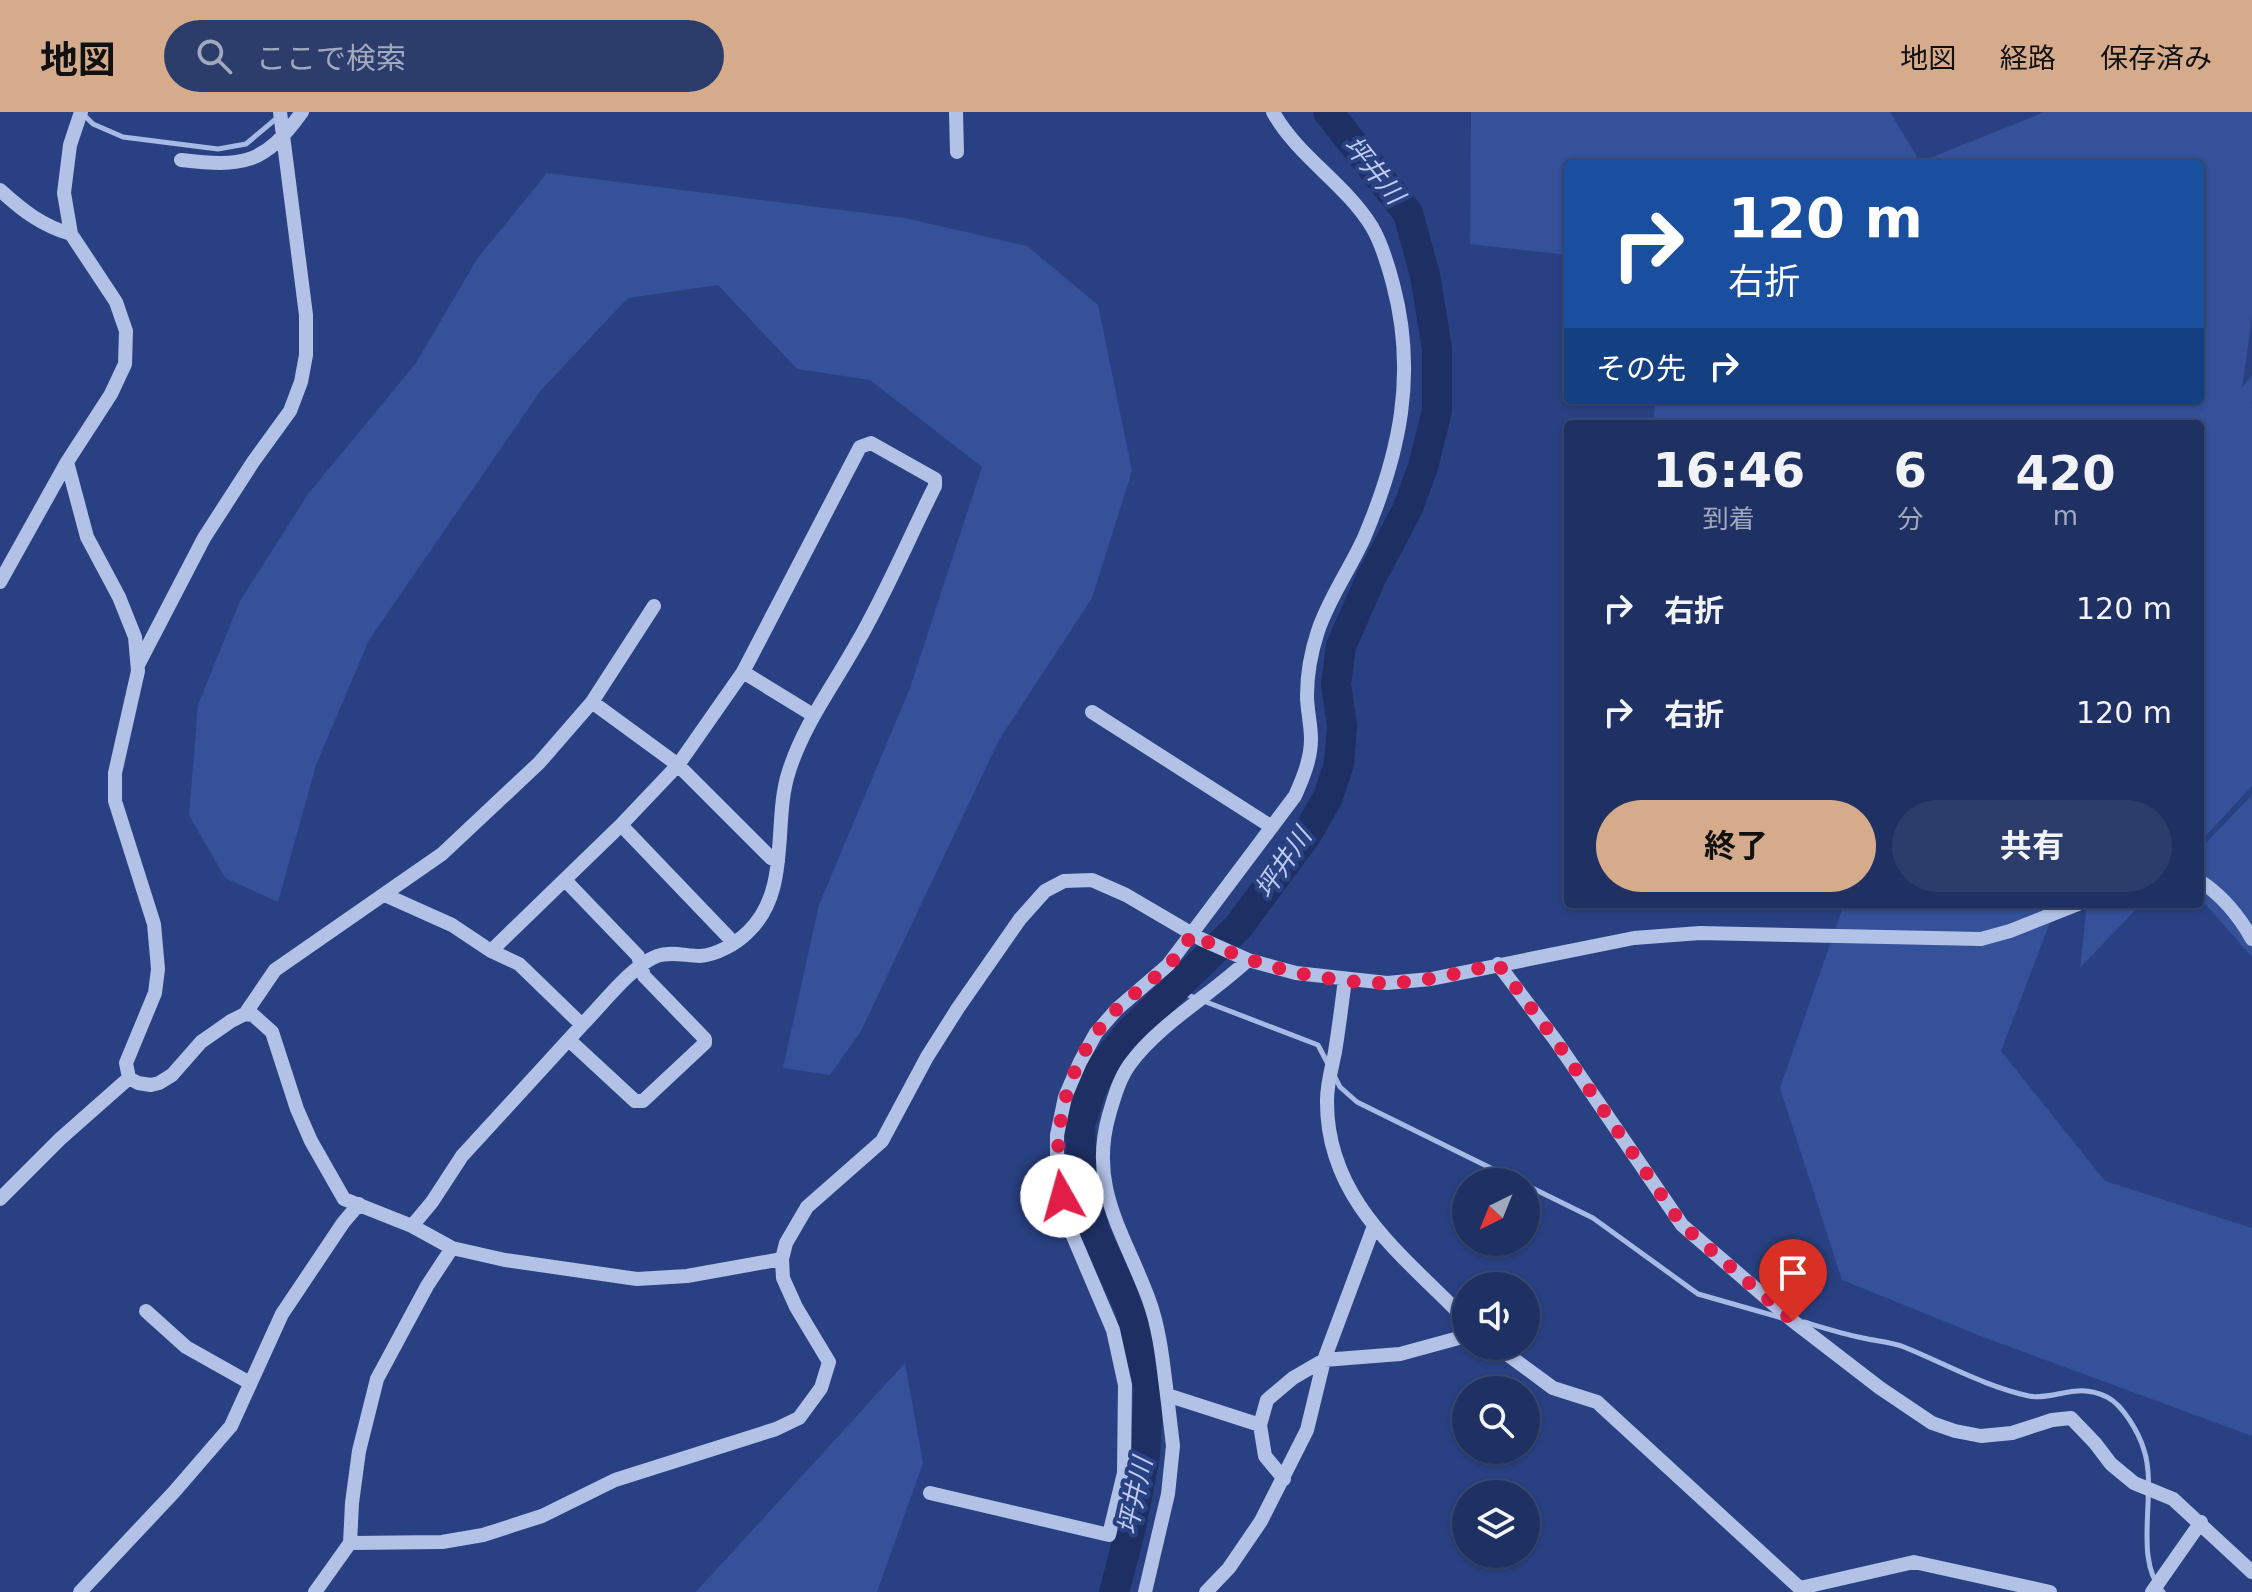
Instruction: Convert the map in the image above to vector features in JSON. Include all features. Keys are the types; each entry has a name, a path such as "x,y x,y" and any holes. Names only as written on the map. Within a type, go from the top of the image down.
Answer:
{"street":[{"path":"0,582 67,462 111,394 125,364 126,331 116,302 71,234 64,193 70,145 81,112"},
{"path":"181,160 224,165 248,161 266,152 283,125 302,112"},
{"path":"956,112 957,152"},
{"path":"930,1493 1109,1535 1124,1473 1125,1385 1113,1330 1067,1222 1057,1171 1057,1135 1065,1097 1096,1033 1117,1009 1197,936 1295,796 1306,773 1311,741 1307,698 1309,664 1319,628 1363,540 1394,455 1403,409 1406,360 1398,304 1387,263 1372,228 1353,201 1295,145 1273,112"},
{"path":"129,1078 126,1063 155,993 158,969 154,924 115,801 115,773 138,666 204,538 290,411 301,382 306,355 306,315 283,125"},
{"path":"0,190 20,209 49,228 71,234"},
{"path":"412,1226 462,1156 641,965 660,955 701,956 721,951 748,932 769,900 778,861 787,776 798,741 858,643 935,486 935,479 871,443 860,447 743,672 678,765 491,951"},
{"path":"67,462 87,537 119,597 135,637 138,666"},
{"path":"129,1078 145,1085 159,1083 172,1075 201,1042 245,1014 275,970 442,854 539,763 592,702 654,606"},
{"path":"743,672 813,715"},
{"path":"592,702 678,765 771,858 778,861"},
{"path":"1092,712 1272,827"},
{"path":"621,825 733,942"},
{"path":"565,880 638,956 644,976 705,1039 703,1047 643,1101 635,1101 569,1040"},
{"path":"350,1543 442,1542 483,1535 542,1516 615,1480 716,1449 799,1418 821,1388 829,1362 796,1307 783,1278 782,1259 786,1243 807,1207 882,1141 927,1057 1020,919 1045,891 1064,881 1092,880 1244,958 1296,973 1387,983 1634,938 1700,933 1981,939 2068,908"},
{"path":"2204,884 2219,894 2242,921 2252,939"},
{"path":"385,895 452,925 491,951 519,964 582,1025"},
{"path":"1145,1592 1171,1470 1173,1446 1161,1350 1149,1301 1113,1217 1104,1186 1101,1157 1115,1094 1129,1065 1155,1037 1244,958"},
{"path":"1498,964 1556,1041 1682,1225 1793,1321 1932,1423 1981,1436 2012,1433 2052,1420 2071,1418 2111,1464 2134,1483 2173,1499 2252,1572"},
{"path":"1345,979 1327,1098 1331,1146 1354,1201 1374,1226 1452,1306"},
{"path":"245,1014 253,1015 272,1032 297,1109 311,1141 344,1199 412,1226 452,1248 505,1260 637,1279 687,1276 782,1259"},
{"path":"0,1199 60,1139 129,1078"},
{"path":"80,1592 231,1426 282,1314 359,1204"},
{"path":"1206,1592 1229,1568 1261,1521 1307,1430 1324,1360 1374,1226"},
{"path":"315,1592 350,1543 359,1451 377,1379 427,1286 452,1248"},
{"path":"146,1311 186,1347 250,1383"},
{"path":"1284,1479 1265,1456 1260,1425 1267,1400 1293,1378 1324,1360 1400,1354 1452,1340"},
{"path":"1515,1360 1553,1388 1597,1402 1802,1590 1914,1562 2050,1592"},
{"path":"1167,1395 1260,1425"},
{"path":"2152,1592 2201,1522"}],"shaded area":[{"path":"1471,112 1890,112 1919,160 1564,160 1564,255 1470,244"},
{"path":"2045,112 2252,112 2252,317 2242,388 2252,375 2252,786 2204,838 2204,420 1654,420 1656,404 2204,404 2204,160 1925,160"},
{"path":"547,173 905,218 1027,246 1098,305 1132,471 1092,598 999,740 861,1031 830,1075 783,1068 819,905 910,688 982,467 870,380 797,369 718,285 628,298 541,390 369,640 316,765 278,902 225,878 189,815 198,705 240,601 308,494 416,363 477,259"},
{"path":"2252,795 2252,957 2204,903 2204,845"},
{"path":"1843,908 2055,908 2001,1051 2105,1181 2252,1228 2252,1436 1991,1340 1842,1280 1780,1088"},
{"path":"2087,908 2137,908 2080,968"},
{"path":"905,1363 923,1463 877,1592 696,1592"}],"waterway":[{"name":"坪井川","path":"1114,1592 1131,1528 1145,1455 1149,1388 1130,1309 1095,1232 1083,1191 1080,1125 1091,1090 1103,1066 1127,1035 1239,926 1307,834 1328,797 1339,764 1342,726 1336,684 1341,646 1371,578 1407,510 1423,467 1437,411 1437,349 1425,275 1408,213 1328,112"},
{"path":"84,115 93,124 123,137 218,149 246,144 277,118"},
{"path":"1175,990 1318,1045 1328,1064"},
{"path":"1335,1077 1340,1087 1357,1102 1491,1168"},
{"path":"1540,1192 1593,1218 1698,1294 1782,1318"},
{"path":"1804,1322 1899,1345 2012,1392 2039,1397 2085,1391 2113,1401 2130,1420 2144,1450 2149,1485 2149,1562 2163,1592"}],"route":[{"path":"1062,1196 1057,1171 1057,1135 1065,1097 1080,1062 1096,1033 1117,1009 1168,965 1193,934 1248,960 1296,973 1366,981 1387,983 1431,979 1498,964 1556,1041 1682,1225 1793,1321"}]}
